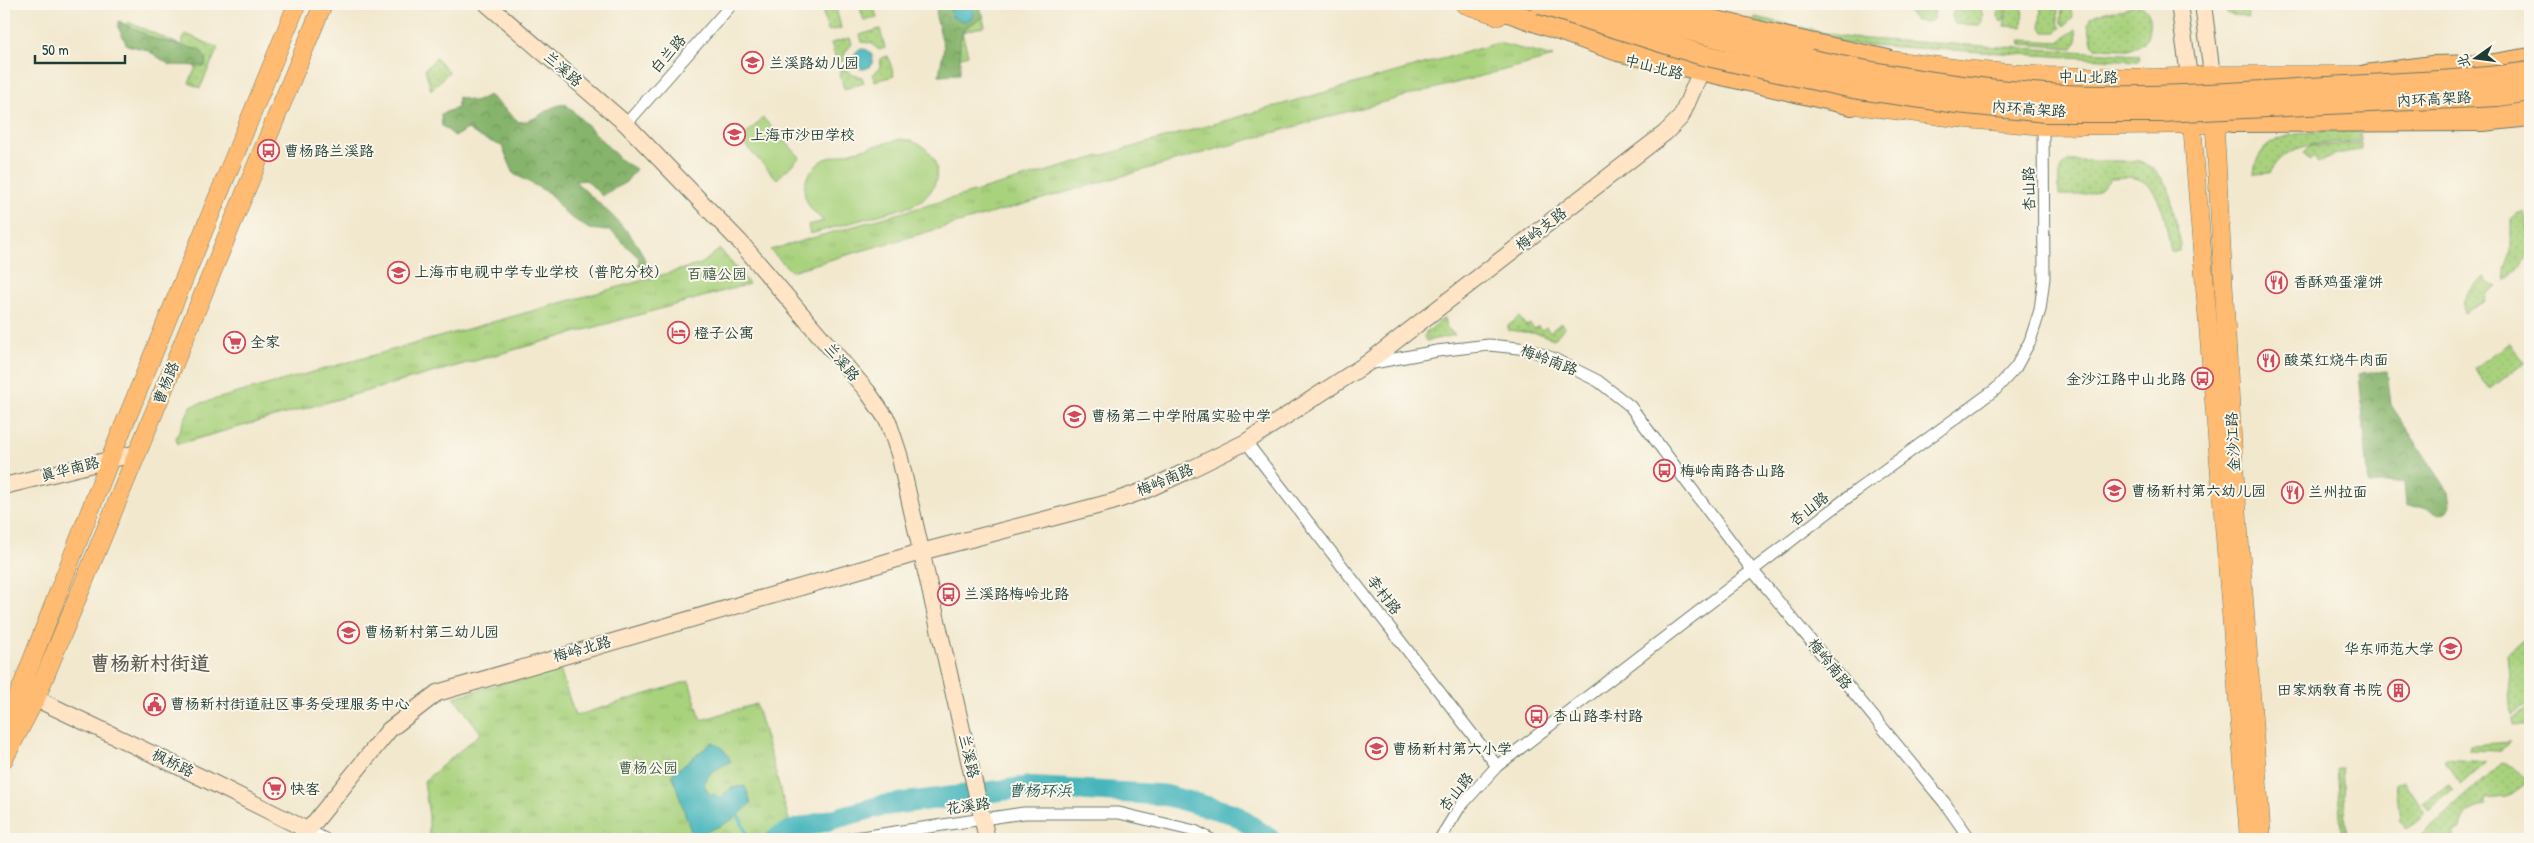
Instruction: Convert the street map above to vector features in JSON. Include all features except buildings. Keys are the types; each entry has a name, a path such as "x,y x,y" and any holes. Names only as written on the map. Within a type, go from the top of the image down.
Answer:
{"highway":[{"path":"1486,4 1618,51 1852,105"},
{"name":"内环高架路","path":"1540,4 1699,54 1778,72 1853,88 1957,103 2044,112 2161,112 2265,108 2498,96 2530,91"},
{"name":"内环高架路","path":"1594,4 1703,36 1846,69 1960,86 2047,94 2159,95 2235,92 2495,78 2530,72"},
{"path":"1645,4 1888,60"},
{"path":"2366,75 2432,66 2488,65 2530,58"},
{"path":"2223,123 2483,121 2530,116"}],"main road":[{"name":"曹杨路","path":"4,759 110,459 296,4"},
{"name":"曹杨路","path":"4,724 28,694 137,453 323,4"},
{"name":"中山北路","path":"1464,4 1617,58 1698,78 1852,105 2043,126 2223,123 2289,112 2395,109 2504,110 2530,105"},
{"name":"中山北路","path":"1505,4 1719,69 1820,89 1852,105"},
{"name":"中山北路","path":"1652,4 1735,29 1787,42 1888,60 1962,69 2047,76 2366,75 2491,72 2530,65"},
{"name":"金沙江路","path":"2212,75 2223,123 2233,452 2262,839"},
{"name":"金沙江路","path":"2188,76 2249,839"}],"street":[{"name":"兰溪路","path":"488,4 626,124 740,242 867,391 888,421 898,454 988,839"},
{"name":"白兰路","path":"626,124 732,4"},
{"path":"2179,4 2188,76"},
{"path":"2203,4 2212,75"},
{"name":"梅岭支路","path":"1366,364 1665,133 1681,117 1698,78"},
{"name":"杏山路","path":"1440,839 1459,808 1497,766 1856,491 1996,389 2016,367 2030,342 2040,310 2044,250 2043,126"},
{"name":"梅岭南路","path":"921,552 1120,499 1154,487 1246,442 1366,364 1437,351 1488,345 1528,349 1598,381 1630,406 1754,571 1944,802 1970,839"},
{"name":"李村路","path":"1246,442 1497,766"},
{"name":"真华南路","path":"4,486 137,453"},
{"name":"梅岭北路","path":"304,835 389,730 437,693 921,552"},
{"name":"枫桥路","path":"28,694 304,835 325,839"},
{"name":"花溪路","path":"848,839 982,812 1119,813 1195,831 1210,839"}],"green space":[{"path":"835,4 841,28 828,31 821,6"},
{"path":"859,4 873,4 877,18 864,21"},
{"path":"937,4 951,4 966,10 970,4 978,4 984,17 964,28 960,41 960,74 939,75 944,47 936,17"},
{"path":"941,4 979,4 985,26 962,32 968,55 958,58"},
{"path":"1999,4 2023,4 2022,27 2004,26 2007,11 2005,11 2004,19 2001,22 1998,15"},
{"path":"2041,4 2069,4 2073,18 2064,26 2061,23 2062,6 2052,5 2052,9 2058,9 2058,23 2061,28 2057,32 2044,32 2040,25"},
{"path":"2136,4 2146,10 2149,15 2149,32 2144,43 2128,49 2096,48 2093,46 2088,24 2090,18 2101,13 2125,9"},
{"path":"2223,4 2233,4 2234,9 2246,10 2249,18 2228,14"},
{"path":"1926,6 1935,10 1933,19 1929,22 1915,21 1905,7 1925,8"},
{"path":"1956,7 1980,8 1983,17 1982,22 1979,25 1955,24 1952,15"},
{"path":"1755,17 1849,38 2139,55 2140,59 2138,61 1849,44 1754,22"},
{"path":"119,21 154,39 200,50 206,59 205,66 170,65 147,50 127,45 118,27"},
{"path":"128,22 180,45 186,34 218,48 200,88 189,83 196,67 123,35"},
{"path":"880,29 885,48 879,50 871,43 862,42 860,35"},
{"path":"2076,29 2077,41 2073,48 2021,44 2020,40 2059,42"},
{"path":"850,38 852,44 845,52 844,61 837,63 831,43"},
{"name":"百禧公园","path":"1498,43 1553,57 1335,115 791,271 770,250"},
{"path":"888,56 894,76 875,81 873,75 880,67 881,58"},
{"path":"436,58 449,72 431,90 425,69"},
{"path":"845,69 853,75 862,77 864,83 844,89 839,70"},
{"path":"489,95 519,122 533,119 558,105 566,104 622,161 636,169 626,182 602,196 586,180 575,181 617,220 636,243 643,255 646,266 638,268 639,258 611,231 589,229 566,214 549,193 514,174 502,146 480,137 468,129 455,136 442,126 441,114 457,108 458,97 475,102"},
{"path":"763,118 800,157 777,179 740,140"},
{"path":"2360,131 2361,141 2309,145 2285,154 2276,162 2270,173 2254,174 2258,158 2267,146 2280,139 2295,134 2312,132"},
{"path":"901,139 915,142 926,149 933,158 936,168 936,179 932,189 923,199 911,206 810,234 808,225 824,221 809,206 804,190 809,174 816,166 825,159"},
{"path":"2361,143 2361,150 2333,155 2318,163 2314,157 2309,161 2304,153 2310,146"},
{"path":"2068,161 2140,161 2155,170 2168,186 2181,245 2179,251 2171,251 2162,208 2152,189 2144,182 2132,177 2111,178 2100,189 2088,194 2059,195 2060,171"},
{"path":"2524,212 2529,234 2528,251 2521,266 2506,281 2505,269 2511,252 2511,219 2517,214"},
{"name":"百禧公园","path":"720,249 749,284 178,444 176,438 191,406 701,264"},
{"path":"2485,277 2489,283 2497,287 2486,294 2485,301 2464,313 2464,301 2468,292"},
{"path":"1519,317 1526,326 1530,324 1534,329 1538,326 1542,330 1546,327 1550,332 1561,323 1565,327 1554,339 1540,334 1508,330 1508,326"},
{"path":"1444,318 1446,327 1455,335 1426,341 1424,336 1426,333"},
{"path":"2509,343 2525,362 2490,389 2474,369"},
{"path":"2387,371 2391,405 2448,491 2450,505 2447,511 2443,513 2437,514 2422,507 2406,506 2404,482 2369,485 2359,373"},
{"path":"2530,636 2530,703 2512,716 2507,653"},
{"name":"曹杨公园","path":"559,667 575,716 689,681 701,720 756,704 789,820 759,839 429,839 429,817 424,781 481,733 454,697"},
{"path":"2530,707 2530,724 2513,726 2512,720"},
{"path":"2510,742 2499,751 2470,750 2471,745"},
{"path":"2446,759 2486,762 2461,784 2444,761"},
{"path":"2502,763 2517,770 2528,782 2507,797 2485,799 2485,806 2471,811 2465,816 2460,830 2454,831 2454,839 2417,839"},
{"path":"2337,769 2342,769 2347,839 2343,839"},
{"path":"2404,781 2425,813 2407,829 2400,821 2396,782"},
{"path":"2449,785 2453,790 2429,810 2423,803"}],"water":[{"path":"950,4 970,4 975,15 966,22 952,17"},
{"path":"859,49 867,49 873,55 873,63 867,69 859,69 853,63 853,55"},
{"path":"713,742 724,750 731,761 710,773 704,784 709,794 721,797 731,788 745,786 751,803 732,820 692,835 672,774"}],"waterway":[{"name":"曹杨环浜","path":"775,839 790,831 880,806 1027,787 1164,795 1234,814 1270,839"},
{"path":"739,817 749,839"},
{"path":"690,839 692,835"}],"place":[{"name":"兰溪路幼儿园","path":"753,63"},
{"name":"上海市沙田学校","path":"734,135"},
{"name":"曹杨路兰溪路","path":"268,151"},
{"name":"上海市电视中学专业学校（普陀分校）","path":"398,272"},
{"name":"香酥鸡蛋灌饼","path":"2277,282"},
{"name":"橙子公寓","path":"678,333"},
{"name":"全家","path":"234,342"},
{"name":"酸菜红烧牛肉面","path":"2268,360"},
{"name":"金沙江路中山北路","path":"2202,379"},
{"name":"曹杨第二中学附属实验中学","path":"1075,416"},
{"name":"梅岭南路杏山路","path":"1664,471"},
{"name":"曹杨新村第六幼儿园","path":"2115,491"},
{"name":"兰州拉面","path":"2292,492"},
{"name":"兰溪路梅岭北路","path":"948,594"},
{"name":"曹杨新村第三幼儿园","path":"348,632"},
{"name":"华东师范大学","path":"2450,649"},
{"name":"田家炳教育书院","path":"2398,690"},
{"name":"曹杨新村街道社区事务受理服务中心","path":"154,704"},
{"name":"杏山路李村路","path":"1537,716"},
{"name":"曹杨新村第六小学","path":"1376,749"},
{"name":"快客","path":"274,789"}],"district":[{"name":"曹杨新村街道","path":"150,663"}]}
